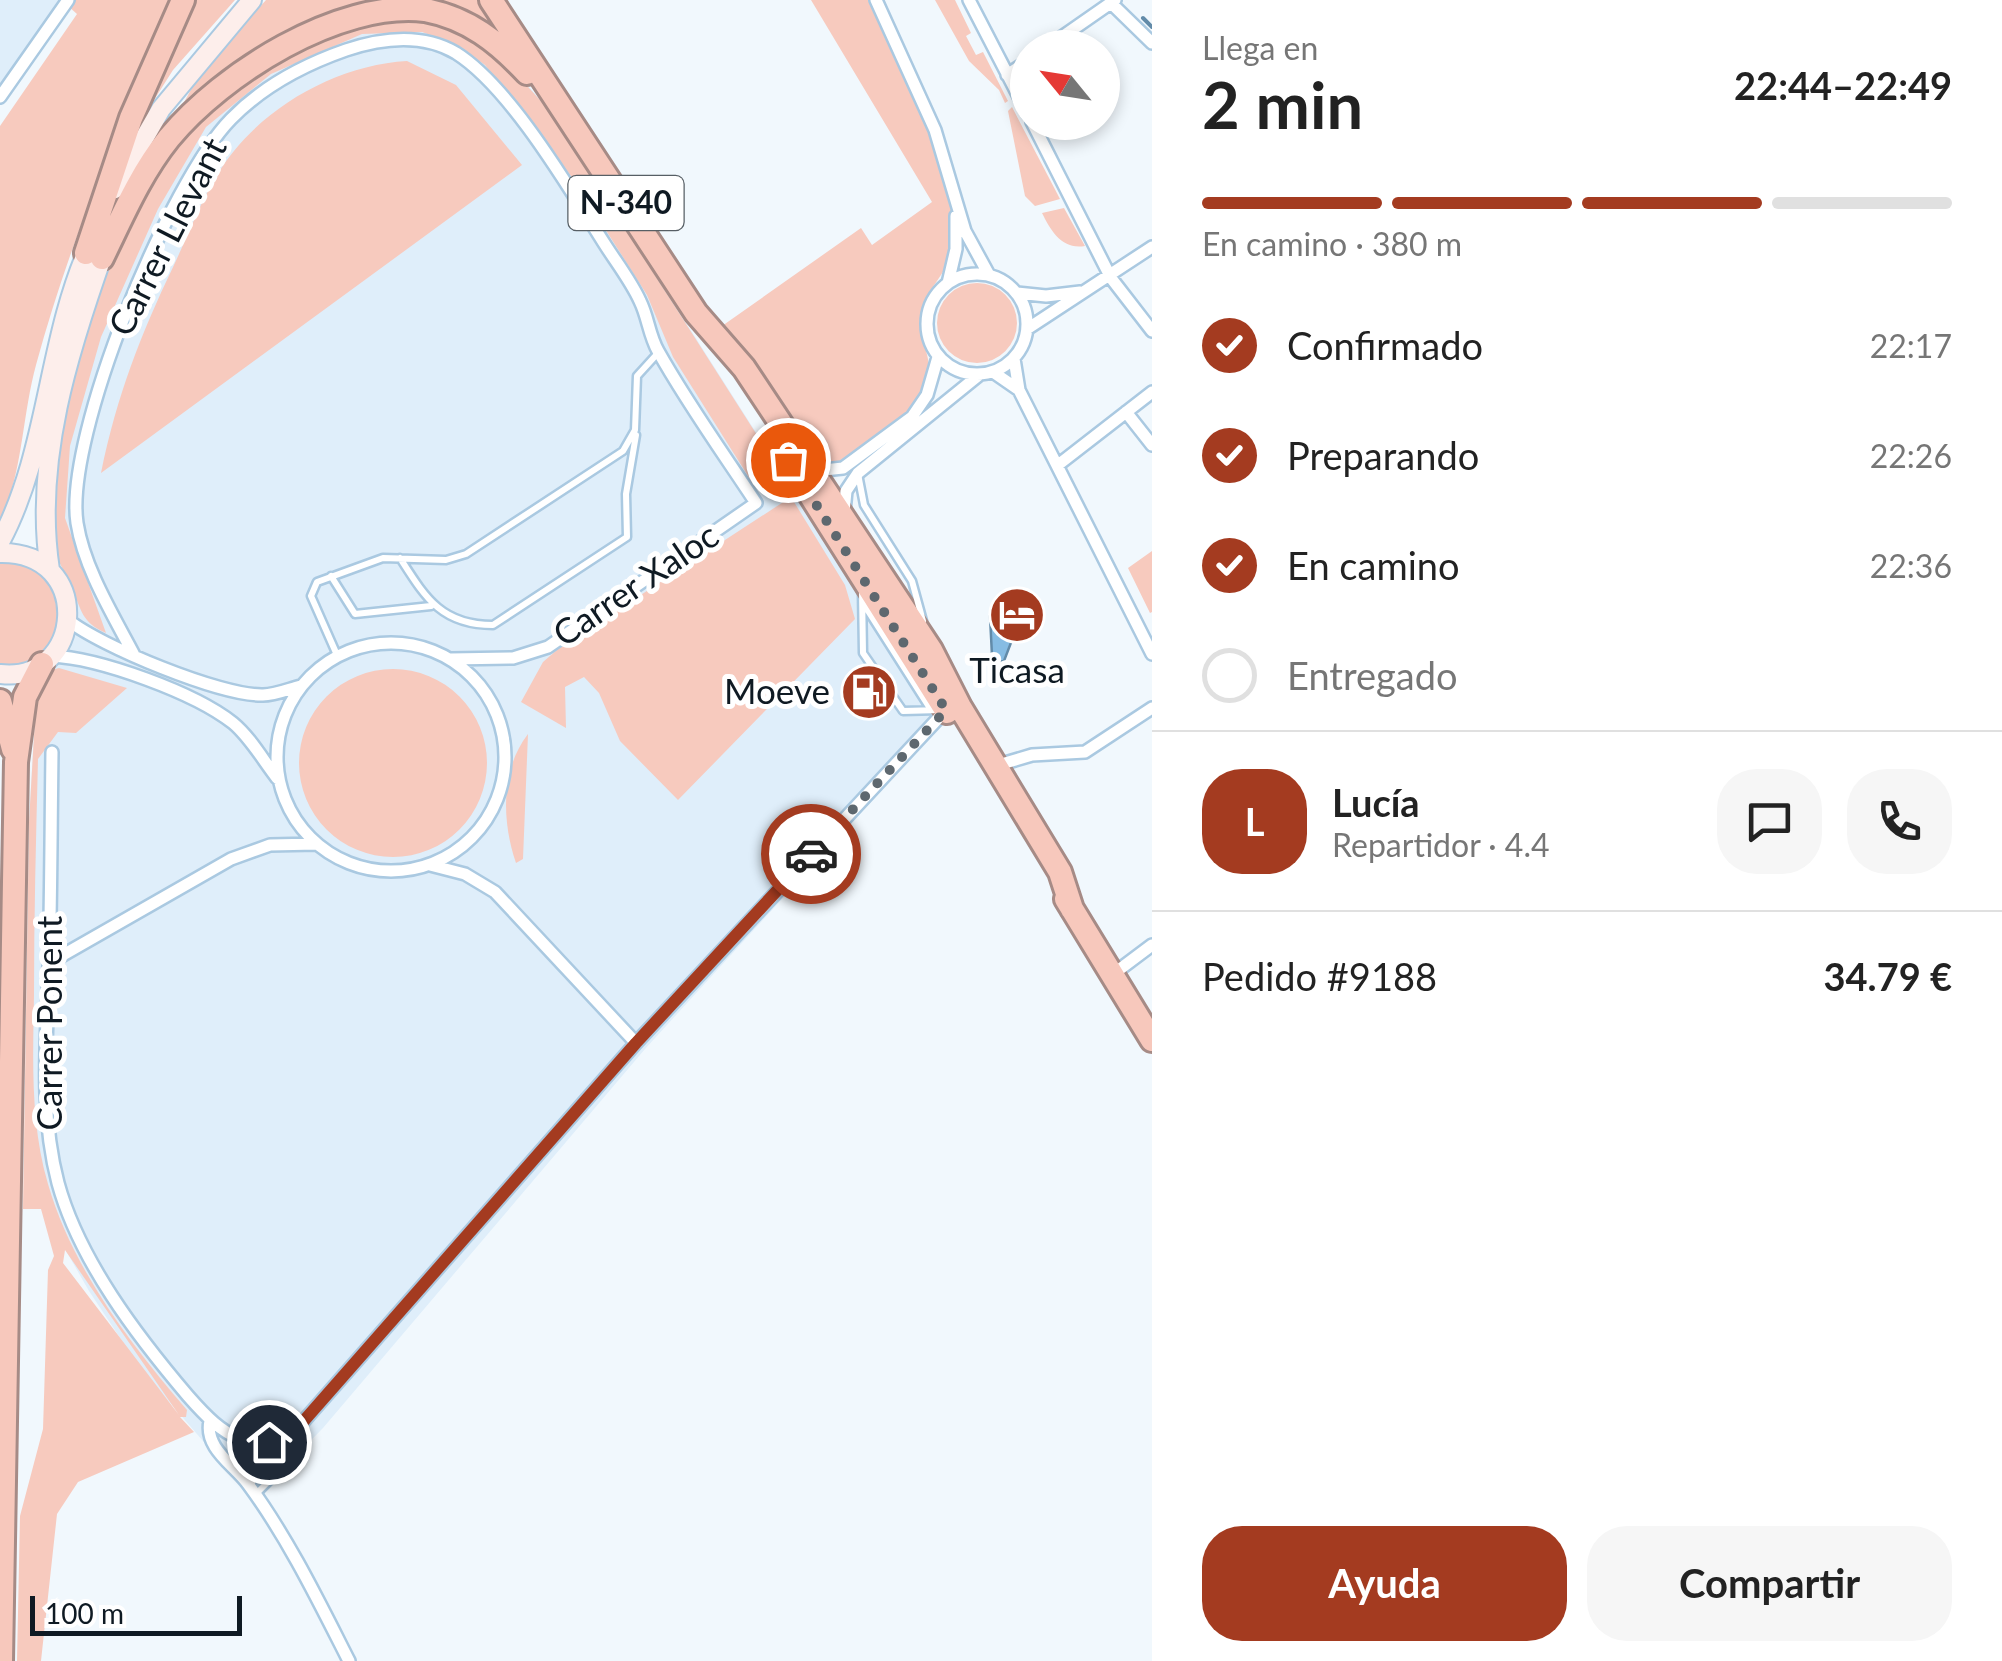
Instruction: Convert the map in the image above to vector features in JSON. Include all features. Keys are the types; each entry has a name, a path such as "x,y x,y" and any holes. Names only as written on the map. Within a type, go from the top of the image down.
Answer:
{"highway":[{"path":"94,255 125,134 183,0"},
{"name":"N-340","path":"491,0 696,313 862,576 939,710 1072,909 1152,1040"},
{"path":"94,255 154,157 214,92 287,43 368,12 413,8 471,25 501,46 574,122"},
{"path":"696,313 744,368 931,650 1060,872 1072,909"},
{"path":"1,1661 16,762 25,697 47,660"},
{"path":"0,701 16,762"}],"main road":[{"path":"0,542 23,490 50,370 138,146 252,0"},
{"path":"50,570 44,498 48,456 94,255"},
{"path":"0,553 34,558 50,570 61,584 68,620 63,639 47,660 26,672 0,674"}],"street":[{"path":"1,93 68,0"},
{"path":"876,0 934,130 956,207 989,275 1017,293 1046,296 1084,292"},
{"path":"969,0 1010,79"},
{"path":"1072,30 1113,1 1152,43"},
{"name":"Carrer Llevant","path":"134,655 102,594 77,524 78,475 91,408 113,343 190,177 220,132 266,88 315,60 374,40 420,40 453,52 475,68 553,164 640,300 659,352 756,503"},
{"path":"1041,140 1111,278 1152,331"},
{"path":"956,207 956,248 948,283 928,310 930,342 938,357 963,374 993,372 1014,360"},
{"path":"1152,247 1111,278 1027,329 1014,360 1019,390 1148,636 1152,654"},
{"path":"948,283 961,276 989,275"},
{"path":"1017,293 1027,329"},
{"path":"804,462 824,470 844,468 912,417 927,394 938,357"},
{"path":"993,372 1019,390"},
{"path":"845,516 846,491 858,473 978,375"},
{"path":"1058,465 1152,392"},
{"path":"1126,412 1152,445"},
{"name":"Carrer Xaloc","path":"452,659 512,658 548,647 756,503"},
{"path":"68,620 95,639 211,684 262,695 300,686"},
{"path":"47,660 92,663 204,704 236,725 278,780 292,815 316,844 342,861 370,870 400,872 430,865 462,848 487,820 502,787 506,750 498,714 489,698 479,683 452,659 415,644 375,643 337,656 300,686 284,715 277,747 278,780"},
{"path":"1005,763 1032,754 1085,752 1152,708"},
{"path":"252,1490 253,1463 269,1442 302,1423 636,1043 939,710"},
{"name":"Carrer Ponent","path":"52,752 44,1099 59,1186 78,1232 129,1318 210,1421 236,1438 269,1442"},
{"path":"49,963 231,858 270,845 316,844"},
{"path":"430,865 465,874 495,892 636,1043"},
{"path":"1112,975 1152,946"},
{"path":"210,1421 208,1430 214,1448 252,1490 350,1661"}],"lane":[{"path":"400,558 432,606 459,620 493,626 627,537 626,494 636,424 636,376 659,352"},
{"path":"337,656 311,596 317,582 383,558 446,560 466,554 623,451 636,424"},
{"path":"858,473 864,505 912,581 931,650"},
{"path":"331,576 355,614 432,606"},
{"path":"862,576 863,653 904,711 939,710"},
{"path":"862,602 939,710"},
{"path":"946,681 962,693 1005,763 1009,788"},
{"path":"252,1490 295,1456"}],"shaded area":[{"path":"0,0 68,0 0,97"},
{"path":"72,0 175,0 117,135 65,272 31,384 18,464 0,521 0,126 77,14 68,6"},
{"path":"189,0 235,0 173,70 135,130"},
{"path":"266,0 482,0 519,53 380,2 173,122 198,77"},
{"path":"811,0 868,0 938,151 953,215 951,255 921,314 929,372 922,395 907,413 856,453 842,462 826,465 818,463 722,326 861,228 872,245 932,202"},
{"path":"935,0 955,0 971,33 966,36 976,55 983,52 1008,101 1005,103 999,90 969,61"},
{"path":"399,15 509,65 551,111 942,724 645,1049 323,1428 253,1499 140,1368 89,1291 65,1249 26,1120 29,820 38,679 64,653 76,621 72,588 54,547 66,406 109,268 136,202 250,75"},
{"path":"400,16 457,27 509,66 550,111 780,471 755,487 673,357 647,295 574,180 485,65 453,43 422,32 362,34 271,74 206,127 158,209 101,337 70,446 65,518 106,633 83,615 57,557 52,502 69,393 85,334 129,222 153,175 179,139 230,91 271,63 333,31"},
{"path":"407,61 456,85 522,165 101,473 114,418 140,341 205,197 233,152 252,131 299,95 352,72"},
{"path":"1014,140 1029,140 1060,199 1035,206 1025,196"},
{"path":"1064,208 1085,246 1064,242 1042,213"},
{"path":"969,283 985,283 1006,294 1017,323 1006,352 985,363 969,363 955,357 943,345 937,331 937,315 943,301 955,289"},
{"path":"791,497 845,585 855,619 678,800 620,741 599,693 584,677 565,687 566,728 521,702 543,662 558,649"},
{"path":"1152,551 1152,612 1150,613 1128,568"},
{"path":"0,563 26,566 45,577 56,594 60,613 56,633 45,650 26,663 0,668"},
{"path":"59,668 127,688 76,733 58,732 38,759 33,1067 42,1161 59,1215 88,1275 125,1332 187,1410 186,1417 180,1417 194,1432 78,1482 57,1514 41,1661 17,1661 20,1516 43,1429 48,1270 54,1256 41,1209 23,1209 29,822 36,701 32,692 48,671","holes":["65,1250 179,1415 63,1263"]},
{"path":"393,669 429,676 459,697 480,727 487,763 480,799 459,829 429,850 393,857 357,850 327,829 306,799 299,763 306,727 327,697 357,676"},
{"path":"528,734 523,859 516,863 508,831 506,797 512,764"}],"water":[{"path":"1004,609 1012,616 1012,640 1004,661 998,662 992,656 990,616"}],"waterway":[{"path":"1143,18 1152,27"}],"way so far":[{"path":"788,460 946,710 811,854"}],"place":[{"name":"Ticasa","path":"1017,615"},
{"name":"Moeve","path":"869,692"}],"route":[{"path":"269,1442 302,1423 636,1043 811,854"}]}
